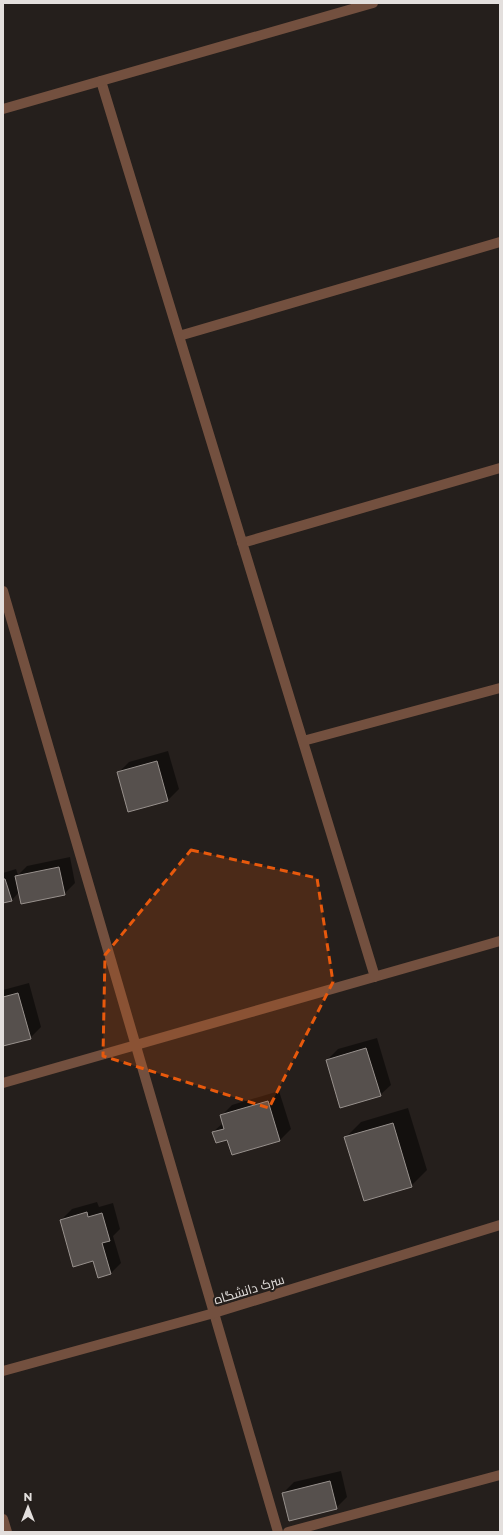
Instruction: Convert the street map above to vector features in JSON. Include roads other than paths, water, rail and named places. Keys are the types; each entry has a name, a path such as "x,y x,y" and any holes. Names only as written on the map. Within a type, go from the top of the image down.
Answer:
{"street":[{"path":"3,109 373,3"},
{"path":"101,81 375,977"},
{"path":"179,336 500,242"},
{"path":"242,543 500,468"},
{"path":"3,591 278,1532"},
{"path":"303,741 500,688"},
{"path":"3,1083 500,941"},
{"name":"سرک دانشگاه","path":"3,1371 214,1313 500,1224"},
{"path":"288,1532 500,1475"},
{"path":"3,1519 7,1532"}]}
